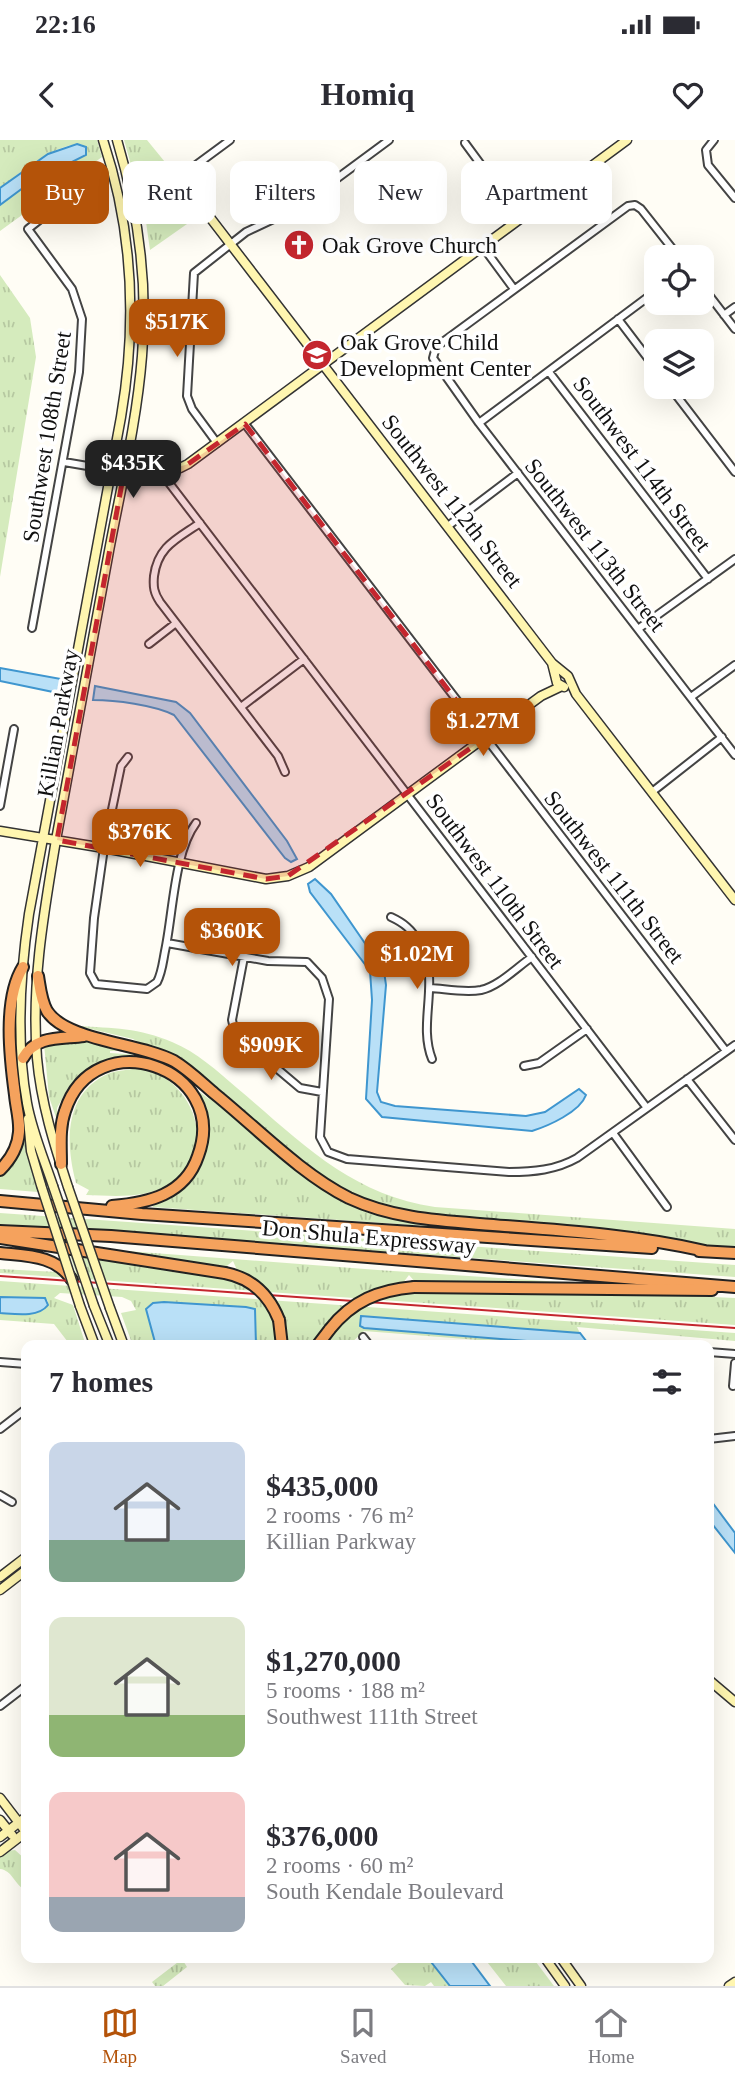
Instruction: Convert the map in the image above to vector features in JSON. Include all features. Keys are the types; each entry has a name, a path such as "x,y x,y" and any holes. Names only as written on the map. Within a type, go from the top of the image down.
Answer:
{"highway":[{"path":"0,1170 13,1153 19,1132 11,1032 15,980 23,967"},
{"path":"38,976 42,1000 50,1015 61,1025 87,1035 143,1048 176,1062 311,1174 339,1192 370,1206 419,1219 582,1233 681,1245 705,1251"},
{"path":"23,1058 36,1043 87,1035"},
{"path":"61,1164 61,1126 68,1102 81,1084 99,1070 122,1062 145,1062 166,1070 184,1084 191,1094 201,1114 203,1137 197,1160 185,1180 167,1194 145,1202 88,1209"},
{"name":"Don Shula Expressway","path":"0,1201 476,1238 735,1253"},
{"name":"Don Shula Expressway","path":"0,1231 111,1237 735,1288"},
{"path":"0,1238 239,1276 259,1289 269,1300 279,1320 281,1340"},
{"path":"0,1252 44,1258 64,1269 72,1280"},
{"path":"322,1340 344,1313 366,1298 390,1290 414,1287 705,1291 735,1288"}],"main road":[{"name":"Killian Parkway","path":"103,140 122,212 129,257 131,295 127,379 29,914 23,967 23,1058 27,1105 108,1340"},
{"name":"Killian Parkway","path":"117,140 123,162"},
{"path":"596,161 621,142"},
{"name":"Killian Parkway","path":"122,1340 51,1139 36,1043 43,916 139,388 143,347 143,276 136,224"},
{"name":"Southwest 112th Street","path":"215,224 552,663 562,681"},
{"path":"111,470 163,475 188,464 514,224"},
{"path":"0,831 266,879 288,876 312,865 562,681 576,694 735,900"},
{"path":"27,1105 31,1151 93,1340"},
{"path":"0,1577 21,1561"},
{"path":"0,1590 21,1574"},
{"path":"714,1683 735,1702"},
{"path":"0,1798 21,1818"},
{"path":"0,1820 16,1840"},
{"path":"0,1837 21,1821"},
{"path":"0,1852 21,1836"},
{"path":"548,1963 565,1986"},
{"path":"564,1963 582,1986"},
{"path":"559,1978 569,1970"},
{"path":"729,1986 735,1982"}],"street":[{"path":"202,161 230,140"},
{"path":"217,443 192,409 187,396 192,336 192,282 198,268 257,226 298,208 389,140"},
{"path":"714,140 708,145 706,152 708,165 735,198"},
{"path":"465,143 478,161"},
{"path":"483,247 514,289 631,205 641,209 670,245"},
{"name":"Southwest 108th Street","path":"32,628 79,372 82,319 72,289 28,229 34,224"},
{"name":"Southwest 113th Street","path":"514,289 436,347 433,354 434,363 735,755"},
{"path":"479,423 644,300"},
{"path":"714,302 735,329"},
{"path":"724,315 735,307"},
{"path":"618,320 644,354"},
{"name":"Southwest 114th Street","path":"549,372 708,579"},
{"path":"679,399 735,472"},
{"name":"Southwest 111th Street","path":"245,424 726,1051"},
{"path":"64,462 111,470"},
{"path":"447,526 518,473"},
{"name":"Southwest 110th Street","path":"163,475 647,1108"},
{"path":"200,523 164,549 157,561 154,576 155,595 278,756 285,772"},
{"path":"638,629 735,559"},
{"path":"149,644 176,623"},
{"path":"241,707 304,659"},
{"path":"691,697 735,665"},
{"path":"0,806 14,729"},
{"path":"652,792 722,737"},
{"path":"128,757 121,766 104,848 94,918 90,968 96,984 146,989 156,984 161,975 180,862 188,834 196,823"},
{"path":"391,917 407,925 422,948 430,968 426,1045 432,1059"},
{"path":"167,943 278,962 303,961 313,966 321,975 329,993 320,1137 328,1152 347,1160 530,1172 573,1160 735,1045"},
{"path":"244,957 232,1020 237,1036 300,1088 322,1092"},
{"path":"430,988 473,991 484,989 532,957"},
{"path":"524,1066 539,1063 586,1029"},
{"path":"687,1079 735,1140"},
{"path":"613,1133 667,1207"},
{"path":"714,1352 735,1354"},
{"path":"0,1362 21,1364"},
{"path":"733,1385 735,1363"},
{"path":"0,1429 21,1413"},
{"path":"714,1438 735,1436"},
{"path":"0,1495 12,1502"},
{"path":"0,1706 21,1690"}],"highlighted area":[{"path":"245,424 485,738 288,876 266,879 57,840 124,472 153,475 188,464"}],"green space":[{"path":"0,140 97,140 102,157 96,161 74,161 78,160 83,145 62,148 38,161 21,161 21,172 0,188"},
{"path":"124,140 147,140 164,161 130,161"},
{"path":"21,189 21,216 0,231 0,205"},
{"path":"146,224 187,224 150,250"},
{"path":"0,275 30,318 36,357 0,577"},
{"path":"78,1026 137,1031 181,1046 198,1056 327,1162 377,1191 405,1201 435,1207 735,1229 735,1248 398,1211 350,1194 328,1181 199,1076 133,1039"},
{"path":"92,1042 125,1051 110,1053 139,1055 109,1059 83,1072 68,1088 57,1108 58,1123 49,1097 44,1044"},
{"path":"137,1068 157,1073 173,1084 186,1099 194,1117 197,1135 195,1154 186,1170 160,1189 129,1196 86,1195 89,1190 76,1183 70,1151 76,1105 84,1092 95,1082 110,1073"},
{"path":"196,1084 338,1195 468,1225 468,1229 152,1207 180,1192 191,1182 204,1157 208,1130 206,1115 196,1089 210,1100"},
{"path":"22,1138 25,1139 38,1192 0,1189 0,1176 6,1170"},
{"path":"0,1213 735,1265 735,1277 0,1224"},
{"path":"127,1251 607,1285 416,1283 409,1275 403,1283 735,1298 735,1325 0,1273 0,1269 76,1273 70,1255 236,1278 237,1270 233,1261 223,1269 126,1255"},
{"path":"0,1281 735,1333 735,1341 577,1327 580,1333 563,1333 361,1316 360,1326 365,1328 523,1340 477,1340 364,1331 354,1340 322,1340 322,1332 316,1340 286,1340 285,1331 280,1340 131,1340 121,1313 136,1310 131,1301 122,1297 60,1293 54,1298 73,1305 84,1340 66,1340 54,1324 0,1320 0,1313 18,1314 44,1310 48,1305 45,1298 0,1297"},
{"path":"15,1850 21,1855 21,1887 8,1872 0,1869 0,1856"},
{"path":"177,1963 184,1963 187,1967 163,1986 155,1986 152,1982"},
{"path":"398,1963 432,1963 450,1986 434,1986 431,1982 425,1986 405,1985 391,1969"},
{"path":"488,1963 537,1963 554,1986 506,1986"}],"water":[{"path":"77,144 86,147 86,155 74,161 38,161 48,154"},
{"path":"21,173 21,189 0,205 0,188"},
{"path":"0,668 61,679 58,693 0,681"},
{"path":"95,686 176,702 190,713 287,841 297,859 291,862 285,858 174,715 156,708 93,700"},
{"path":"315,879 331,894 384,971 386,985 377,1092 381,1102 395,1106 526,1116 545,1112 579,1089 586,1095 583,1101 563,1118 532,1131 382,1117 366,1099 372,1000 370,971 310,892 308,884"},
{"path":"0,1297 45,1298 48,1305 32,1314 0,1313"},
{"path":"153,1303 255,1309 256,1340 154,1340 146,1309"},
{"path":"361,1316 580,1333 585,1340 515,1340 360,1326"},
{"path":"714,1505 735,1533 735,1553 714,1526"},
{"path":"432,1963 473,1963 490,1986 450,1986"}],"railway":[{"path":"0,1276 735,1328"}],"place":[{"name":"Oak Grove Church","path":"299,245"},
{"name":"Oak Grove Child Development Center","path":"317,355"}]}
